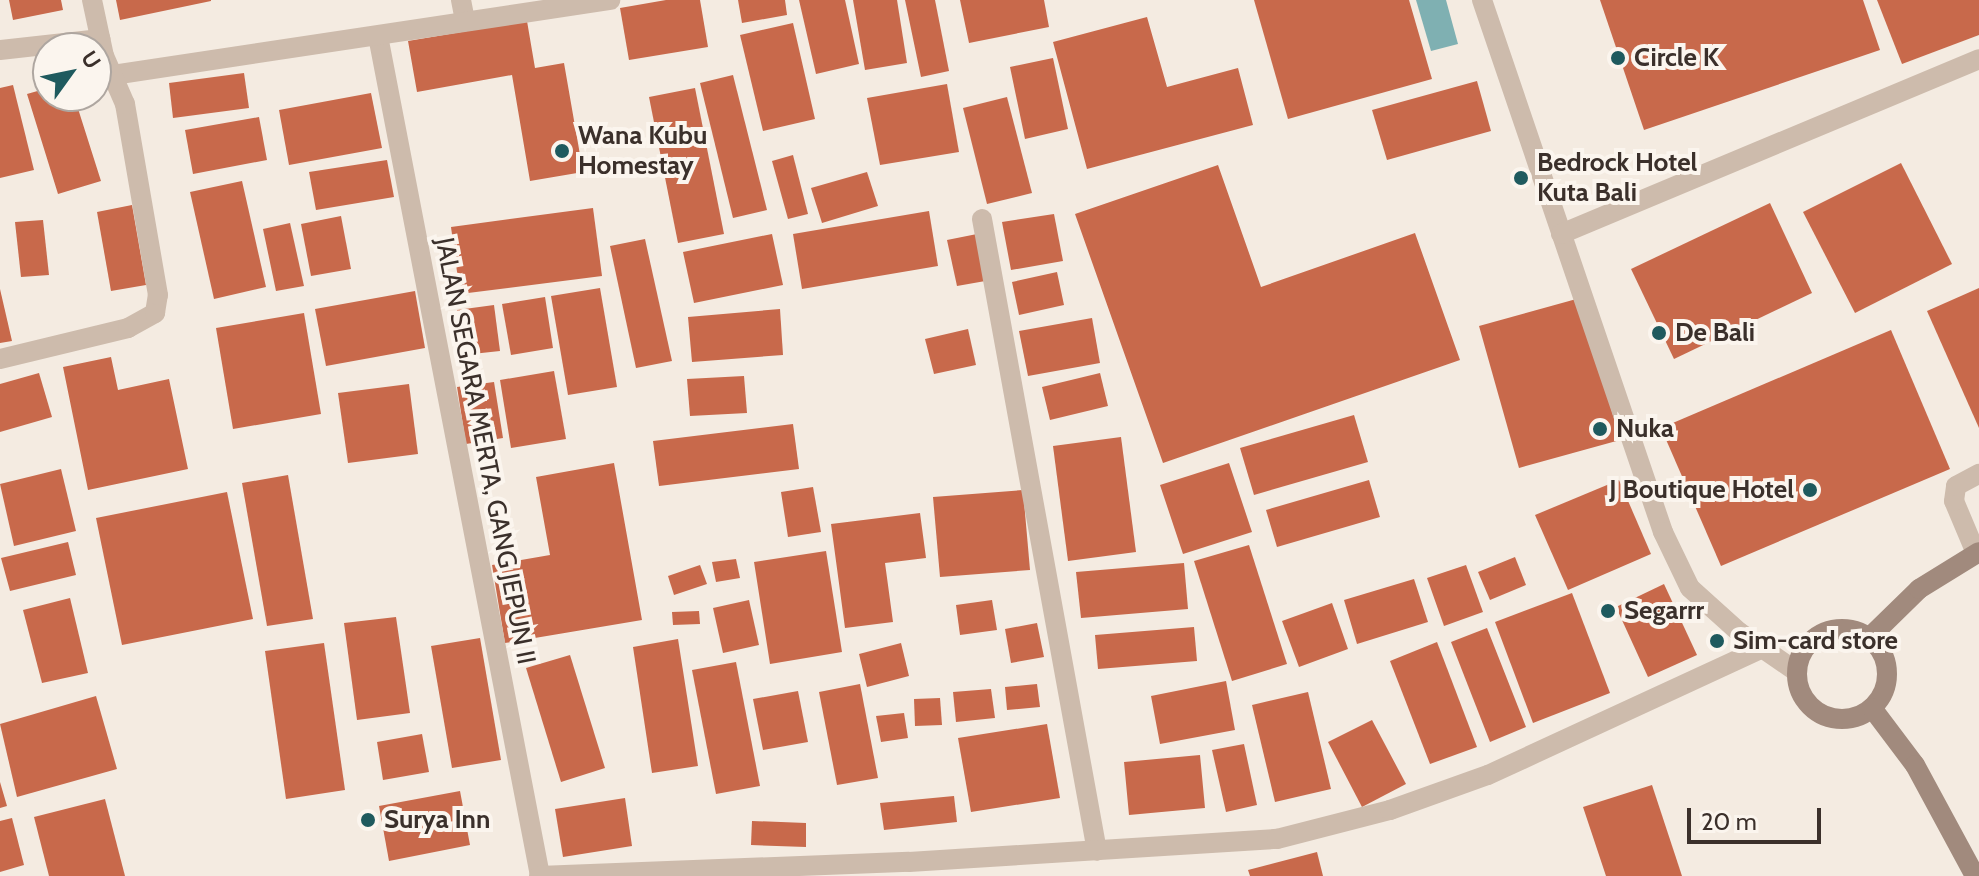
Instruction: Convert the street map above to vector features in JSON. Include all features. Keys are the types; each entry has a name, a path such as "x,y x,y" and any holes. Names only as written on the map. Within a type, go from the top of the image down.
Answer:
{"main road":[{"path":"1869,638 1919,589 1978,553"},
{"path":"1839,629 1869,638 1881,650 1888,681 1872,708 1860,716 1830,718 1806,701 1797,672 1800,657 1823,633 1839,629"},
{"path":"1872,708 1915,765 1975,876"}],"street":[{"path":"92,0 99,32"},
{"path":"0,359 138,325 155,313 158,295 128,116 113,75 378,36 463,10 610,0"},
{"path":"1482,0 1663,532 1690,588 1761,649 1797,672"},
{"name":"JALAN SEGARA MERTA, GANG JEPUN II","path":"378,36 540,876"},
{"path":"0,50 32,46"},
{"path":"1561,234 1979,59"},
{"path":"982,219 1097,851"},
{"path":"1978,553 1954,501 1956,486 1979,474"},
{"path":"540,876 1097,851 1277,839 1390,810 1516,763 1761,649"}],"water":[{"path":"1416,0 1446,0 1458,44 1431,51"}],"building":[{"path":"9,0 61,0 63,10 13,20"},
{"path":"116,0 211,0 211,1 120,20"},
{"path":"666,0 700,0 708,47 629,60 620,8"},
{"path":"738,0 785,0 787,15 742,23"},
{"path":"799,0 845,0 859,64 816,74"},
{"path":"853,0 897,0 907,63 865,70"},
{"path":"905,0 935,0 949,71 921,77"},
{"path":"960,0 1044,0 1049,27 969,43"},
{"path":"1254,0 1409,0 1432,79 1288,119"},
{"path":"1600,0 1863,0 1880,50 1644,130"},
{"path":"1877,0 1979,0 1979,35 1902,64"},
{"path":"1147,17 1167,87 1238,68 1253,125 1087,169 1053,42"},
{"path":"527,21 535,68 564,63 583,172 530,181 512,75 417,92 408,41"},
{"path":"793,23 815,119 763,131 740,35"},
{"path":"1053,58 1068,129 1025,139 1010,67"},
{"path":"244,73 249,108 173,118 169,83"},
{"path":"733,75 767,210 733,218 700,83"},
{"path":"1477,81 1491,131 1387,160 1372,110"},
{"path":"947,84 959,152 880,165 867,98"},
{"path":"13,85 34,170 0,178 0,88"},
{"path":"695,88 724,234 678,243 649,97"},
{"path":"32,93 32,110 27,94"},
{"path":"371,93 382,148 289,165 279,110"},
{"path":"1007,97 1032,193 987,204 963,108"},
{"path":"33,112 79,112 101,181 58,194"},
{"path":"259,117 267,160 193,174 185,130"},
{"path":"793,155 808,214 788,219 772,161"},
{"path":"387,160 394,197 316,210 309,172"},
{"path":"1901,163 1952,264 1855,313 1803,212"},
{"path":"1218,165 1261,287 1415,233 1460,360 1163,463 1075,214"},
{"path":"867,172 878,206 822,223 811,188"},
{"path":"242,181 266,287 214,299 190,192"},
{"path":"1770,203 1812,293 1674,359 1631,269"},
{"path":"132,205 146,285 111,291 97,212"},
{"path":"593,208 602,276 460,294 451,227"},
{"path":"929,211 938,266 802,289 793,234"},
{"path":"1054,214 1063,261 1011,270 1002,222"},
{"path":"341,216 351,269 311,276 301,224"},
{"path":"43,220 49,275 21,277 15,222"},
{"path":"290,223 304,286 276,291 263,229"},
{"path":"982,233 991,280 957,286 947,240"},
{"path":"772,234 783,285 694,303 683,252"},
{"path":"645,239 672,361 636,368 610,246"},
{"path":"1057,272 1064,305 1019,315 1012,282"},
{"path":"600,288 617,387 568,395 551,296"},
{"path":"1979,288 1979,428 1927,311"},
{"path":"0,289 12,341 0,343"},
{"path":"415,291 425,348 326,366 315,309"},
{"path":"545,297 553,348 511,355 502,304"},
{"path":"1580,298 1620,440 1519,468 1479,326"},
{"path":"494,305 500,351 463,355 457,310"},
{"path":"780,309 783,355 692,362 688,317"},
{"path":"304,313 321,414 233,429 216,328"},
{"path":"1092,318 1100,363 1028,376 1019,331"},
{"path":"968,329 976,365 934,374 925,339"},
{"path":"1891,330 1950,469 1721,566 1661,428"},
{"path":"111,357 118,390 169,379 188,469 88,490 63,367"},
{"path":"554,371 566,439 511,448 500,380"},
{"path":"39,373 52,417 0,432 0,384"},
{"path":"1100,373 1108,406 1050,420 1042,387"},
{"path":"744,376 747,413 690,416 687,379"},
{"path":"494,382 503,438 466,444 457,387"},
{"path":"409,384 418,454 348,463 338,393"},
{"path":"1354,415 1368,462 1254,495 1240,448"},
{"path":"793,424 799,469 659,486 653,441"},
{"path":"1121,437 1136,552 1068,561 1053,446"},
{"path":"614,463 642,620 505,643 492,565 550,555 536,477"},
{"path":"1229,463 1252,532 1183,554 1160,485"},
{"path":"61,469 76,531 14,546 0,484"},
{"path":"288,475 313,619 267,626 242,483"},
{"path":"1369,480 1380,517 1277,547 1266,510"},
{"path":"1619,480 1651,554 1568,590 1535,515"},
{"path":"813,487 821,532 788,537 781,492"},
{"path":"1023,490 1030,570 940,577 933,497"},
{"path":"227,492 253,619 122,645 96,518"},
{"path":"920,513 926,558 885,563 893,622 845,628 831,524"},
{"path":"68,542 76,575 10,591 1,558"},
{"path":"1249,545 1287,664 1232,681 1194,561"},
{"path":"826,551 842,652 770,664 754,562"},
{"path":"1515,557 1526,585 1490,600 1478,572"},
{"path":"736,559 740,578 716,582 712,562"},
{"path":"1184,563 1188,609 1081,618 1076,572"},
{"path":"700,565 707,584 674,595 668,576"},
{"path":"1466,565 1483,612 1444,626 1427,578"},
{"path":"1414,579 1428,622 1357,644 1344,600"},
{"path":"1664,584 1697,655 1648,677 1616,607"},
{"path":"1572,593 1610,693 1533,723 1495,622"},
{"path":"70,598 88,673 42,683 23,610"},
{"path":"749,600 759,645 723,653 713,608"},
{"path":"992,600 997,630 960,635 956,605"},
{"path":"1332,603 1348,649 1299,667 1282,621"},
{"path":"699,611 700,624 673,625 672,612"},
{"path":"396,617 410,713 357,720 344,623"},
{"path":"1037,623 1044,657 1011,663 1005,629"},
{"path":"1194,627 1197,661 1098,669 1095,635"},
{"path":"1487,628 1526,727 1490,742 1451,642"},
{"path":"480,638 501,760 452,768 431,646"},
{"path":"678,639 698,766 652,773 633,647"},
{"path":"1437,642 1477,747 1430,764 1390,661"},
{"path":"324,643 345,790 286,799 265,651"},
{"path":"901,643 909,676 867,687 859,654"},
{"path":"570,655 605,768 561,782 526,668"},
{"path":"736,662 760,786 716,794 692,670"},
{"path":"1226,681 1235,730 1160,744 1151,696"},
{"path":"860,684 878,778 837,785 819,692"},
{"path":"1037,684 1040,707 1007,710 1005,687"},
{"path":"991,689 995,718 956,722 953,692"},
{"path":"798,691 808,742 763,750 753,699"},
{"path":"1308,692 1331,789 1275,802 1252,705"},
{"path":"96,696 117,769 17,797 0,724"},
{"path":"940,698 942,725 915,726 914,699"},
{"path":"904,713 908,738 881,742 876,716"},
{"path":"1372,720 1406,784 1362,807 1328,742"},
{"path":"1047,724 1060,798 971,812 958,738"},
{"path":"422,734 429,772 383,780 377,742"},
{"path":"1244,744 1257,805 1226,812 1212,750"},
{"path":"1200,755 1205,808 1129,815 1124,762"},
{"path":"0,782 7,806 0,808"},
{"path":"1652,785 1682,876 1606,876 1583,807"},
{"path":"460,791 470,845 389,861 379,806"},
{"path":"954,796 957,822 884,830 880,803"},
{"path":"625,798 632,846 563,857 555,809"},
{"path":"105,799 125,876 49,876 34,817"},
{"path":"12,818 24,865 0,872 0,821"},
{"path":"752,821 806,823 806,847 751,845"},
{"path":"1317,852 1323,876 1250,876 1248,870"}],"place":[{"name":"Circle K","path":"1618,58"},
{"name":"Wana Kubu Homestay","path":"562,151"},
{"name":"Bedrock Hotel Kuta Bali","path":"1521,178"},
{"name":"De Bali","path":"1659,333"},
{"name":"Nuka","path":"1600,429"},
{"name":"J Boutique Hotel","path":"1810,490"},
{"name":"Segarrr","path":"1608,611"},
{"name":"Sim-card store","path":"1717,641"},
{"name":"Surya Inn","path":"368,820"}]}
